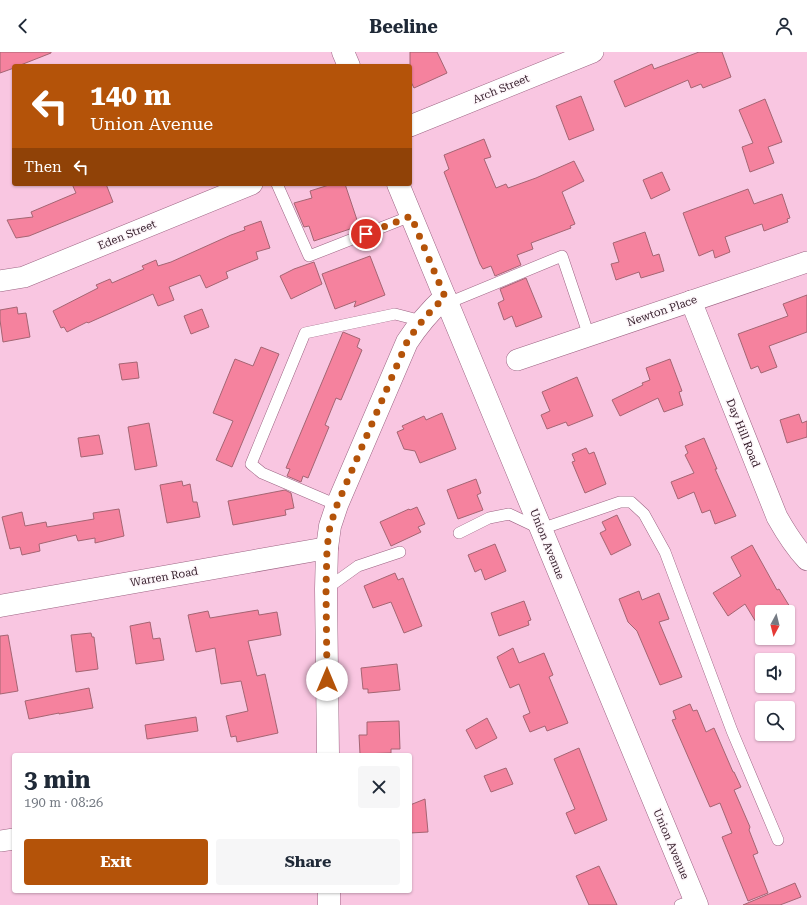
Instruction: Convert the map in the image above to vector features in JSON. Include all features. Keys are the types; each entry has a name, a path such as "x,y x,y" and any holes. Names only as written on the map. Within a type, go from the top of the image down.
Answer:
{"street":[{"path":"343,52 348,64"},
{"name":"Arch Street","path":"412,125 593,52"},
{"name":"Eden Street","path":"0,281 24,277 247,186"},
{"name":"Union Avenue","path":"399,186 541,529 690,903"},
{"name":"Newton Place","path":"517,360 807,262"},
{"path":"328,753 326,589 327,548 330,526 337,505 407,342 432,309 447,300"},
{"name":"Day Hill Road","path":"691,301 778,517 787,534 807,560"},
{"name":"Warren Road","path":"0,606 327,548"},
{"path":"0,841 12,839"},
{"path":"329,893 330,905"}],"lane":[{"path":"278,186 309,256 411,216"},
{"path":"447,300 562,256 588,336"},
{"path":"337,505 262,473 251,464 305,333 395,314 422,321"},
{"path":"459,532 489,518 509,514 541,529 620,502 631,502 644,514 665,552 732,731 778,840"},
{"path":"326,589 358,566 400,552"}],"building":[{"path":"0,52 51,52 23,64 12,64 12,69 0,73"},
{"path":"410,52 437,52 447,73 414,88 412,84 412,64 410,64"},
{"path":"699,52 722,52 731,77 703,88 701,84 691,88 688,80 625,107 614,81 652,64 654,69"},
{"path":"581,96 594,130 569,140 556,106"},
{"path":"765,99 782,142 768,147 774,163 750,172 742,147 753,143 739,110"},
{"path":"484,139 491,157 484,159 496,188 506,184 508,188 536,178 574,161 584,181 562,192 575,224 570,226 571,228 531,243 533,249 517,255 521,265 495,276 491,266 483,269 480,264 444,172 449,169 444,155"},
{"path":"662,172 670,190 651,199 643,180"},
{"path":"73,186 107,186 113,202 29,236 16,238 7,220 33,217 31,212 76,193"},
{"path":"326,186 346,186 359,226 314,241 309,226 304,227 294,203 312,198 310,191"},
{"path":"748,189 754,204 782,194 790,218 787,219 788,222 764,231 762,224 725,237 730,252 715,258 713,250 699,256 683,213"},
{"path":"261,221 270,248 256,252 258,259 226,272 228,278 206,288 200,275 169,287 174,300 158,306 153,294 67,332 64,327 61,328 53,311 98,288 96,285 110,279 112,283 144,269 142,266 156,260 158,266 171,262 245,230 244,227"},
{"path":"645,232 653,256 659,254 664,271 641,278 639,272 616,280 611,264 619,262 613,243"},
{"path":"370,256 385,295 354,307 356,301 335,309 322,274"},
{"path":"314,262 322,284 291,299 280,276"},
{"path":"526,278 542,317 516,327 512,316 504,320 498,303 504,300 500,289"},
{"path":"807,295 807,332 769,346 777,367 761,373 758,366 751,369 738,334 788,316 783,304"},
{"path":"17,307 18,314 26,313 30,337 3,342 0,310"},
{"path":"202,309 209,327 191,334 184,316"},
{"path":"343,332 360,339 357,347 362,350 341,400 336,398 325,425 329,427 308,478 303,476 301,482 287,476 290,469 286,468"},
{"path":"261,347 279,354 232,467 216,460 233,421 213,413 235,359 253,366"},
{"path":"670,359 682,391 679,392 683,405 664,412 658,398 620,416 612,400 650,380 646,368"},
{"path":"137,362 139,378 122,380 119,364"},
{"path":"577,377 593,416 568,426 566,422 547,429 541,415 550,411 542,392"},
{"path":"442,413 456,449 420,463 415,451 404,449 397,432 404,429 402,426 424,416 426,420"},
{"path":"799,414 802,423 807,421 807,437 787,443 780,420"},
{"path":"149,423 157,466 135,470 128,427"},
{"path":"99,435 103,454 81,457 78,438"},
{"path":"704,438 717,469 715,469 736,516 715,524 710,510 702,513 694,492 678,499 671,482 694,473 685,455 688,453 685,446"},
{"path":"586,448 589,454 594,452 606,484 585,493 572,462 575,461 572,454"},
{"path":"476,479 481,493 477,495 483,510 458,519 447,490"},
{"path":"182,481 183,486 190,484 193,502 197,502 200,517 167,523 160,485"},
{"path":"285,490 291,493 294,508 285,510 286,515 233,525 228,501"},
{"path":"417,507 425,524 418,527 421,532 391,546 380,522"},
{"path":"119,509 124,536 95,543 95,538 78,541 76,535 39,544 40,551 22,555 20,547 10,549 2,517 22,512 25,526 46,522 47,527 94,519 93,513"},
{"path":"617,515 631,545 611,555 600,533 606,530 602,522"},
{"path":"495,544 506,571 485,580 481,569 475,572 468,555"},
{"path":"752,545 777,590 779,589 789,605 755,605 755,620 745,604 728,616 713,593 741,576 731,557"},
{"path":"395,573 398,580 403,578 422,626 404,633 391,602 373,608 364,586"},
{"path":"639,591 642,600 659,593 669,619 659,622 682,677 660,685 637,631 628,622 619,599"},
{"path":"524,601 531,620 528,621 529,625 499,636 491,613"},
{"path":"258,610 259,615 277,612 281,635 248,641 257,676 265,674 278,733 237,742 236,736 231,737 226,716 248,711 241,681 221,684 215,648 196,652 188,615 208,611 210,618"},
{"path":"150,622 153,639 160,638 164,660 136,664 130,626"},
{"path":"91,633 92,637 94,637 98,669 76,672 71,635"},
{"path":"8,635 18,691 0,694 0,636"},
{"path":"513,648 519,663 544,653 553,675 549,677 568,723 547,731 545,726 530,732 523,716 530,713 519,684 510,688 497,657"},
{"path":"397,664 400,690 368,693 368,689 363,689 361,668"},
{"path":"89,688 93,708 29,719 25,701"},
{"path":"690,704 693,711 697,710 706,732 714,728 741,787 734,790 750,827 749,830 758,853 753,855 768,893 748,901 722,837 732,833 720,803 710,807 672,720 676,719 673,711"},
{"path":"196,717 198,731 147,739 145,725"},
{"path":"487,718 497,738 476,749 466,730"},
{"path":"399,721 400,749 391,749 391,753 360,753 359,735 367,735 367,722"},
{"path":"579,748 607,820 575,834 566,813 575,809 554,759"},
{"path":"506,768 513,784 491,792 484,776"},
{"path":"425,799 428,832 412,833 412,804"},
{"path":"599,866 617,905 589,905 576,876"},
{"path":"795,883 801,897 780,905 743,905"}],"route":[{"path":"327,680 326,589 327,548 330,526 337,505 407,342 418,325 445,297 411,216 366,234"}]}
